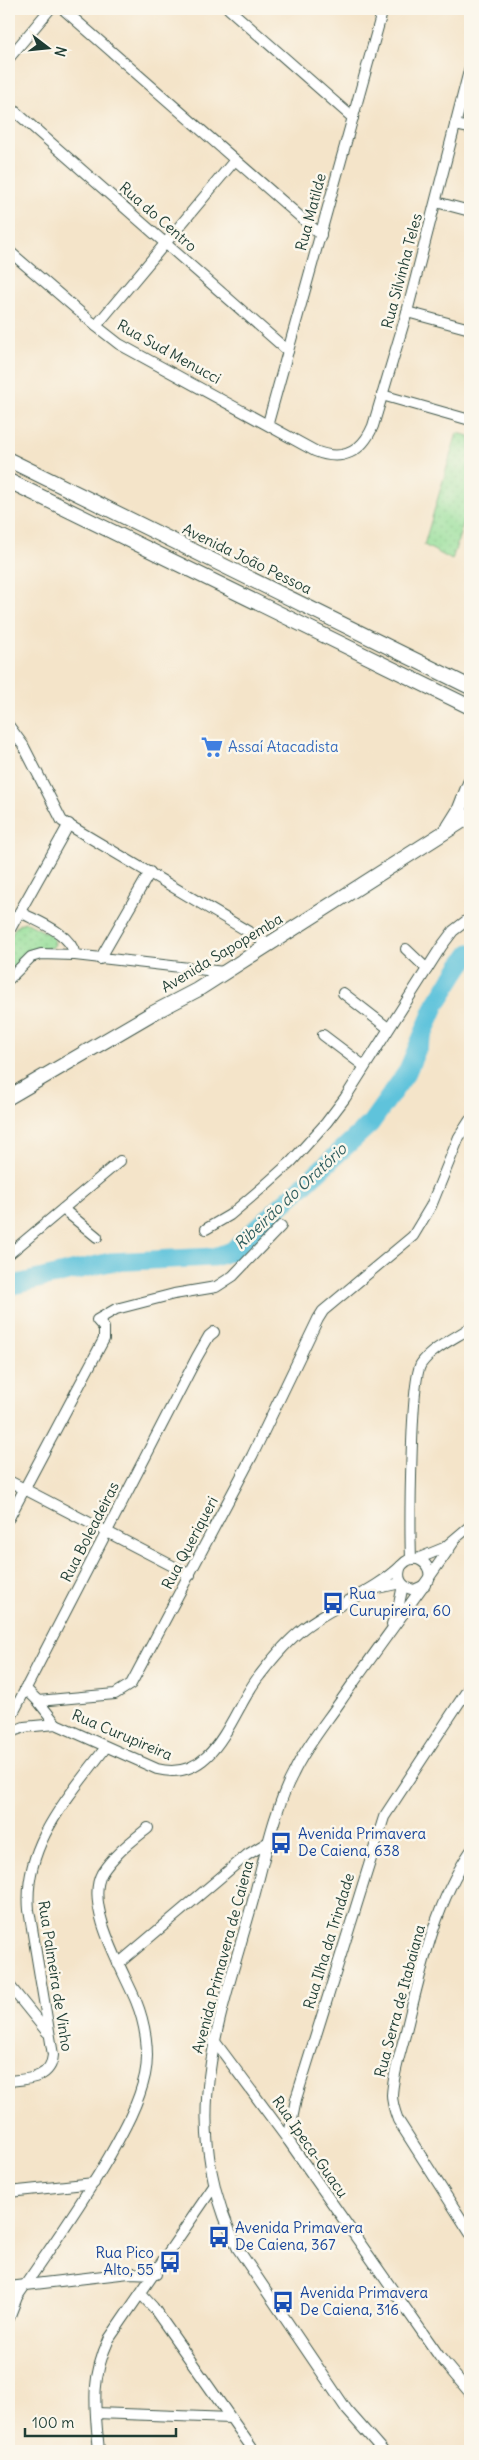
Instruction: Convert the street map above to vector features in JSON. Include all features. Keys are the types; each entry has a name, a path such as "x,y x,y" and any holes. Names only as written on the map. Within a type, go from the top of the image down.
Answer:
{"main road":[{"name":"Avenida João Pessoa","path":"9,460 470,687"},
{"path":"9,482 465,704 470,718"},
{"name":"Avenida Sapopemba","path":"447,830 459,811 470,783"},
{"name":"Avenida Sapopemba","path":"9,1097 151,1014 197,990 470,816"}],"street":[{"path":"9,58 50,9"},
{"path":"63,9 320,235"},
{"path":"229,9 353,118"},
{"name":"Rua Matilde","path":"268,424 383,9"},
{"name":"Rua Silvinha Teles","path":"330,456 348,454 365,442 373,426 407,312 470,67"},
{"name":"Rua do Centro","path":"9,106 288,351"},
{"path":"455,125 470,128"},
{"path":"96,326 235,160"},
{"path":"436,202 470,211"},
{"name":"Rua Sud Menucci","path":"9,251 119,344 315,450 330,456"},
{"path":"407,312 470,329"},
{"path":"382,395 470,420"},
{"path":"10,730 23,745 62,821 270,944"},
{"path":"9,931 69,824"},
{"path":"100,959 150,872"},
{"path":"20,912 65,938 73,946 75,955"},
{"path":"206,1229 237,1210 291,1162 337,1109 427,969 453,932 470,918"},
{"path":"406,949 427,969"},
{"path":"9,979 33,955 75,955 224,972"},
{"path":"343,993 390,1025"},
{"path":"323,1035 364,1066"},
{"name":"Rua Queriqueri","path":"38,1701 115,1694 125,1690 138,1675 252,1456 323,1311 413,1236 431,1206 459,1137 470,1120"},
{"path":"9,1254 120,1161"},
{"path":"63,1209 97,1237"},
{"path":"9,1518 104,1339 104,1328 97,1320 116,1309 164,1296 207,1290 224,1282 281,1226"},
{"path":"414,1559 411,1480 418,1371 428,1356 470,1328"},
{"name":"Rua Boleadeiras","path":"9,1721 197,1357 209,1336 214,1332"},
{"path":"9,1481 190,1575"},
{"name":"Avenida Primavera de Caiena","path":"414,1559 444,1548 470,1526"},
{"name":"Avenida Primavera de Caiena","path":"382,2451 347,2410 238,2249 225,2221 214,2186 206,2138 206,2109 214,2039 270,1841 292,1774 309,1746 388,1632 427,1582 455,1540"},
{"path":"414,1559 426,1564 429,1571 427,1582 414,1590 402,1584 398,1574 401,1566 414,1559"},
{"name":"Rua Curupireira","path":"38,1701 56,1724 157,1769 170,1773 192,1767 217,1747 225,1736 246,1694 282,1648 304,1628 367,1590 401,1566"},
{"name":"Avenida Primavera de Caiena","path":"388,1632 398,1609 402,1584"},
{"name":"Rua Curupireira","path":"367,1590 402,1584"},
{"name":"Rua Ilha da Trindade","path":"288,2140 296,2100 384,1817 470,1686"},
{"path":"25,1688 38,1701"},
{"name":"Rua Curupireira","path":"9,1733 24,1727 56,1724"},
{"name":"Rua Palmeira de Vinho","path":"9,2081 35,2078 47,2070 54,2055 48,2033 29,1910 27,1894 30,1870 39,1843 50,1822 106,1747"},
{"path":"9,2318 17,2297 94,2183 124,2130 145,2076 146,2048 143,2027 137,2002 118,1964 101,1918 99,1881 113,1860 148,1828"},
{"path":"118,1964 247,1855 270,1841"},
{"name":"Rua Serra de Itabaiana","path":"470,1852 453,1880 441,1906 408,2024 392,2094 393,2108 398,2120 470,2233"},
{"path":"9,1985 48,2033"},
{"name":"Rua Ipeca-Guacu","path":"214,2039 288,2140 439,2356 470,2393"},
{"path":"9,2192 94,2183"},
{"path":"100,2451 96,2413 97,2372 102,2355 109,2339 156,2274 214,2186"},
{"path":"9,2287 129,2273 156,2274"},
{"path":"141,2294 154,2307 254,2451"},
{"path":"96,2413 231,2418"}],"green space":[{"path":"457,433 470,436 470,501 452,560 424,545"},
{"path":"25,922 53,936 55,944 52,948 33,950 9,971 11,936 14,929"}],"waterway":[{"name":"Ribeirão do Oratório","path":"9,1286 110,1262 214,1257 232,1251 370,1124 407,1072 436,1004 470,953"}],"place":[{"name":"Assaí Atacadista","path":"212,747"},
{"name":"Rua Curupireira, 60","path":"333,1603"},
{"name":"Avenida Primavera De Caiena, 638","path":"281,1843"},
{"name":"Avenida Primavera De Caiena, 367","path":"219,2237"},
{"name":"Rua Pico Alto, 55","path":"170,2262"},
{"name":"Avenida Primavera De Caiena, 316","path":"283,2302"}]}
